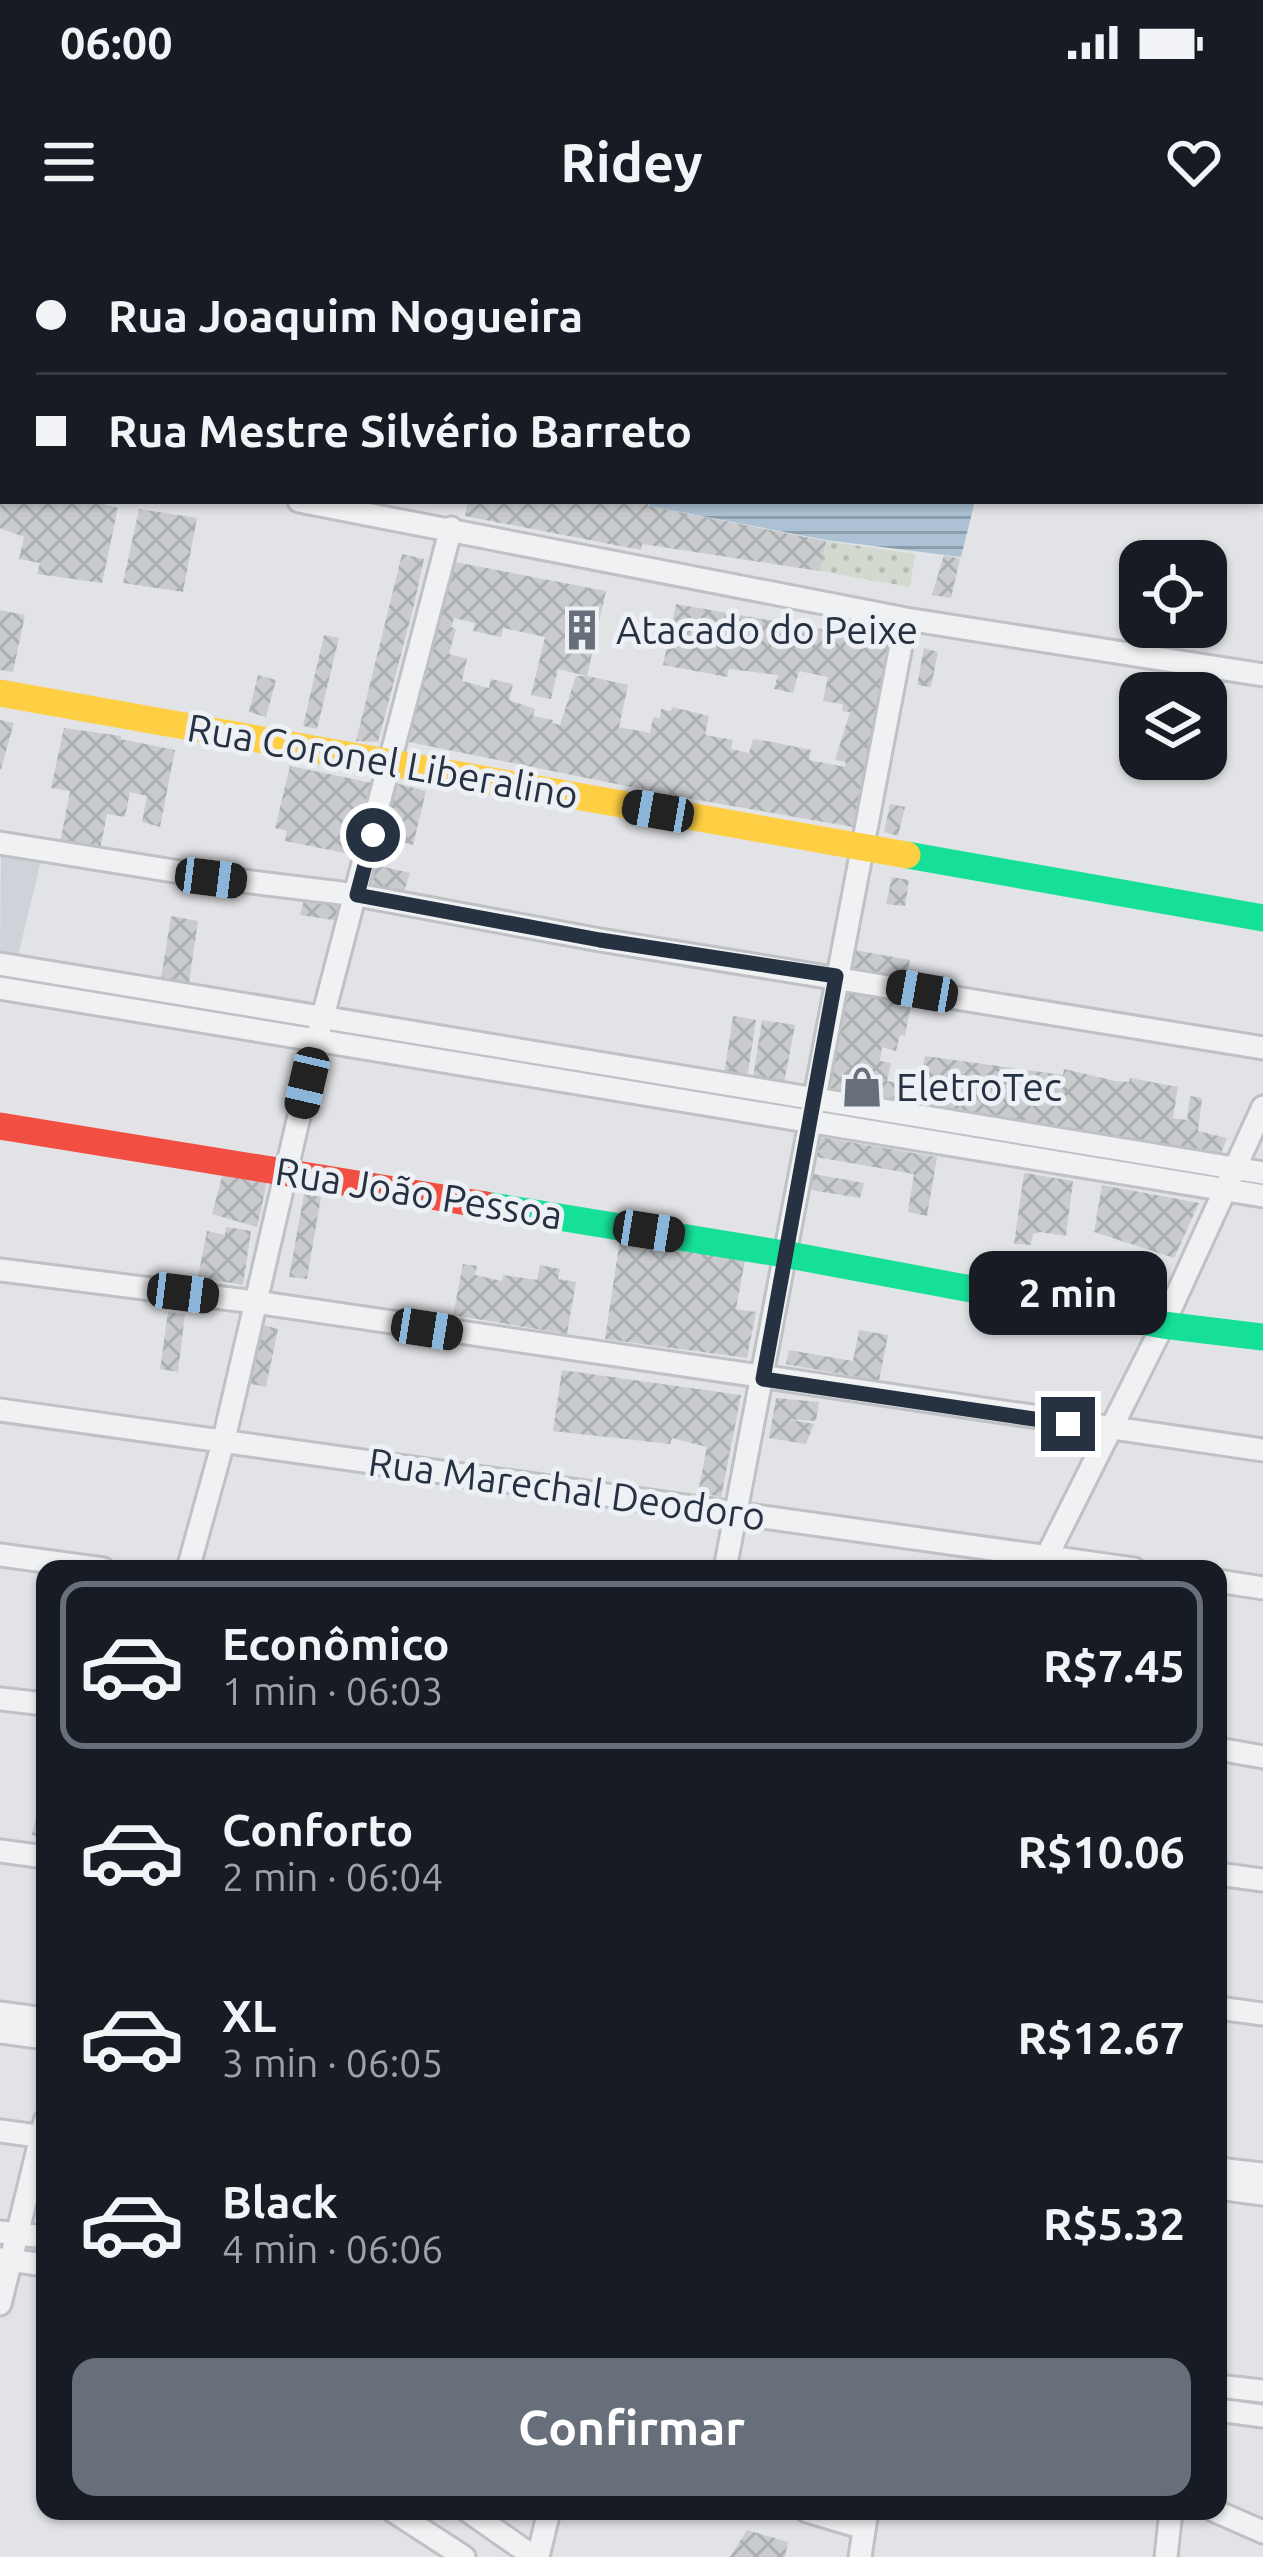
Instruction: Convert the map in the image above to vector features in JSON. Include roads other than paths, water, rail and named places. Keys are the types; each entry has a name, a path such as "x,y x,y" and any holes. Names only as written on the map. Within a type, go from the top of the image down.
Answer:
{"street":[{"path":"316,504 906,619 1263,676"},
{"path":"190,1560 224,1439 320,1028 452,528"},
{"path":"727,1560 906,619"},
{"name":"Rua Coronel Liberalino","path":"0,693 1263,918"},
{"path":"0,843 211,878 357,895 600,940 1263,1048"},
{"path":"0,964 58,987"},
{"path":"0,988 58,987 1073,1153 1263,1173"},
{"path":"1046,1560 1163,1325 1263,1106"},
{"name":"Rua João Pessoa","path":"0,1126 784,1254 1163,1325 1263,1337"},
{"path":"1073,1153 1263,1196"},
{"path":"0,1270 255,1302 1263,1450"},
{"name":"Rua Marechal Deodoro","path":"0,1410 736,1513 1026,1560"},
{"path":"0,1556 36,1561"},
{"path":"1227,1582 1263,1588"},
{"path":"0,1699 36,1704"},
{"path":"1227,1751 1263,1757"},
{"path":"0,1851 36,1855"},
{"path":"1227,1875 1263,1880"},
{"path":"1227,2009 1263,2014"},
{"path":"0,2013 36,2018"},
{"path":"0,2032 36,2037"},
{"path":"0,2131 36,2132"},
{"path":"0,2304 8,2233 36,2154"},
{"path":"1227,2170 1263,2174"},
{"path":"1227,2189 1263,2194"},
{"path":"5,2260 36,2264"},
{"path":"1227,2387 1263,2391"},
{"path":"1227,2411 1263,2416"},
{"path":"1227,2516 1263,2532"},
{"path":"407,2520 464,2557"},
{"path":"481,2520 536,2557 546,2520"},
{"path":"860,2557 866,2520"},
{"path":"1166,2557 1170,2520"}],"water":[{"path":"974,504 961,557 826,540 649,506"}],"place":[{"name":"Atacado do Peixe","path":"582,630"},
{"name":"EletroTec","path":"862,1087"}]}
